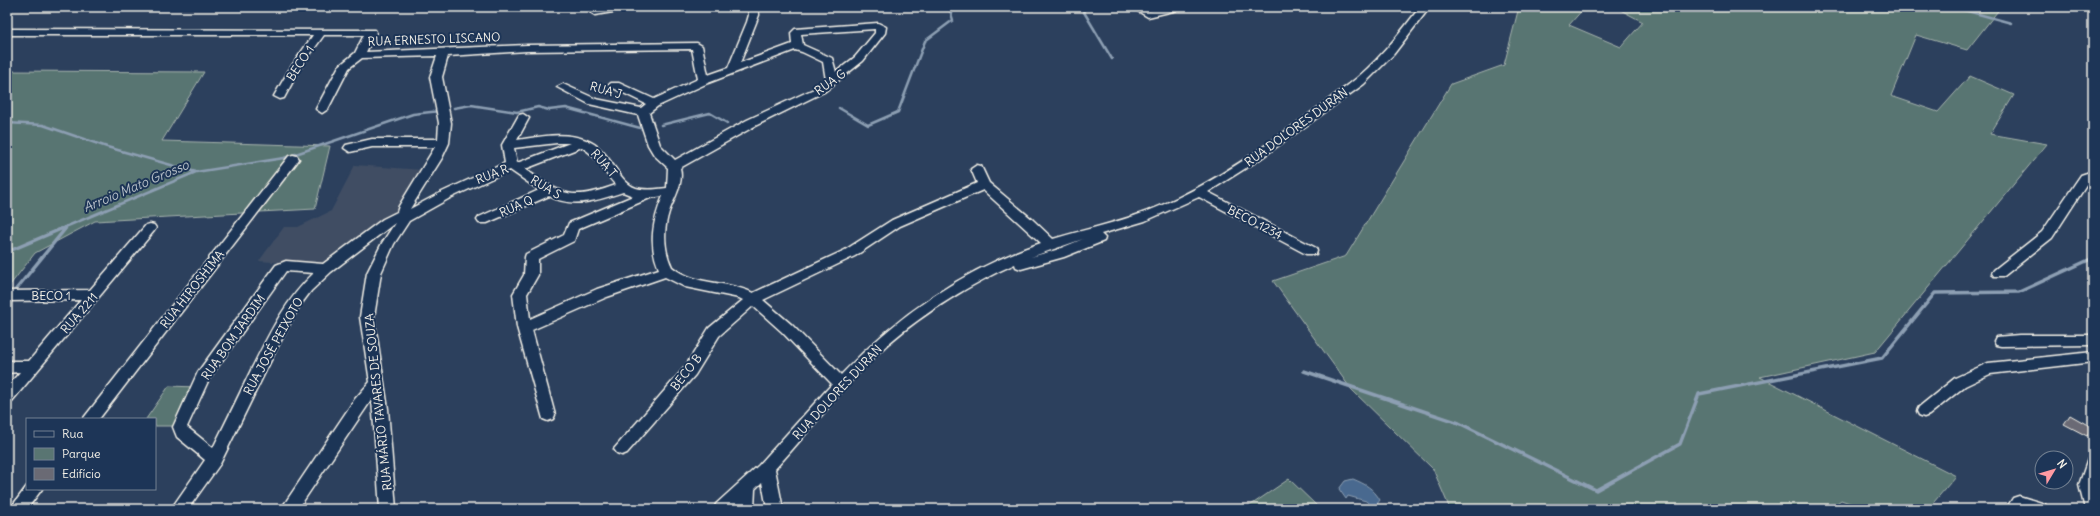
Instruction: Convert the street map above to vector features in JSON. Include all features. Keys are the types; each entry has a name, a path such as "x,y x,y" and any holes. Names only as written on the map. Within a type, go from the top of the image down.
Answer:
{"main road":[{"path":"2088,7 2093,10"}],"street":[{"path":"595,12 625,7"},
{"path":"734,68 752,22 754,15 753,7"},
{"path":"1136,7 1148,14 1178,7"},
{"name":"RUA DOLORES DURAN","path":"722,509 747,489 767,469 841,384 883,341 902,325 962,287 1057,251 1108,235 1143,217 1199,192 1237,169 1345,92 1383,61 1425,7"},
{"name":"RUA G","path":"674,166 708,148 737,130 820,90 859,59 880,33 882,27 799,31 796,33 798,46"},
{"name":"RUA ERNESTO LISCANO","path":"7,32 371,32 359,55 444,53 527,48 697,46 704,81"},
{"name":"BECO 1","path":"280,96 294,70 321,32"},
{"path":"832,81 828,60 798,46 787,48 734,68 654,103 643,112 657,150 674,166 675,173 672,191 661,218 658,235 661,256 667,271 681,280 701,286 732,290 753,299 784,326 841,384"},
{"name":"RUA MÁRIO TAVARES DE SOUZA","path":"388,509 377,383 367,317 374,273 388,243 404,216 405,206 444,143 445,123 436,77 444,53"},
{"path":"322,109 344,66 359,55"},
{"path":"615,85 654,103"},
{"name":"RUA J","path":"563,87 593,102 643,112"},
{"path":"513,166 508,144 523,118"},
{"name":"RUA T","path":"508,144 553,140 582,142 603,159 624,187 632,193 646,195 672,191"},
{"path":"350,148 372,142 444,143"},
{"name":"RUA R","path":"404,216 446,195 513,166 582,142"},
{"name":"RUA HIROSHIMA","path":"91,418 293,159"},
{"name":"RUA S","path":"513,166 549,191 572,200 587,199 624,187"},
{"path":"976,170 984,185 1029,222 1057,251"},
{"path":"1999,272 2047,235 2085,178 2093,175"},
{"name":"BECO B","path":"622,449 690,371 714,332 753,299 856,250 896,223 984,185"},
{"name":"RUA Q","path":"483,220 549,191"},
{"name":"BECO 1234","path":"1199,192 1218,204 1311,251"},
{"path":"548,415 524,327 520,294 531,275 531,256 569,238 573,226 646,195"},
{"name":"RUA JOSÉ PEIXOTO","path":"179,509 215,458 265,356 294,304 306,288 326,269 387,222 404,216"},
{"name":"RUA 2211","path":"7,397 95,295 150,228"},
{"name":"RUA BOM JARDIM","path":"215,458 182,433 180,427 203,376 281,268 286,266 326,269"},
{"path":"524,327 602,294 667,271"},
{"name":"BECO 1","path":"7,296 95,295"},
{"path":"2001,342 2019,340 2093,340"},
{"path":"1924,411 1960,382 1988,369 2093,357"},
{"path":"7,367 33,366"},
{"path":"288,509 360,404 377,383"},
{"path":"2093,464 2087,486 2093,509"},
{"path":"767,469 775,509"},
{"path":"746,509 747,489"},
{"path":"18,509 33,490"},
{"path":"2014,509 2019,502 2039,509"}],"shaded area":[{"path":"355,165 423,170 396,213 324,266 259,261 284,227 298,227 331,211"},
{"path":"1353,479 1375,492 1380,500 1374,508 1366,501 1348,496 1346,499 1339,489 1345,481"}],"green space":[{"path":"1519,7 1585,7 1569,25 1621,47 1643,22 1615,7 2001,7 1967,50 1916,35 1891,96 1938,112 1970,76 2014,95 1990,134 2047,144 1875,352 1760,377 1956,476 1928,509 1867,509 1841,500 1829,509 1450,509 1433,469 1351,389 1273,281 1346,256 1451,84 1504,65"},
{"path":"7,71 204,72 162,141 330,146 315,209 95,221 35,253 7,289"},
{"path":"169,386 197,387 176,426 156,426 156,418 147,418"},
{"path":"1289,479 1318,507 1316,509 1245,509"}],"building":[{"path":"2070,415 2093,428 2087,436 2064,424"}],"waterway":[{"name":"Arroio Mato Grosso","path":"839,108 868,125 898,112 925,41 953,20 949,7"},
{"path":"1081,7 1112,59"},
{"path":"1953,7 2011,23"},
{"name":"Arroio Mato Grosso","path":"454,108 471,105 517,112 538,107 549,110 566,108 644,129"},
{"name":"Arroio Mato Grosso","path":"196,172 284,158 413,114 440,111"},
{"name":"Arroio Mato Grosso","path":"661,125 710,113 727,123"},
{"path":"7,123 43,125 107,147 196,172"},
{"name":"Arroio Mato Grosso","path":"58,230 196,172"},
{"name":"Arroio Mato Grosso","path":"7,252 61,229"},
{"path":"13,293 65,229"},
{"path":"1304,371 1459,423 1596,490 1680,444 1699,394 1882,358 1935,293 2019,292 2093,258"}]}
